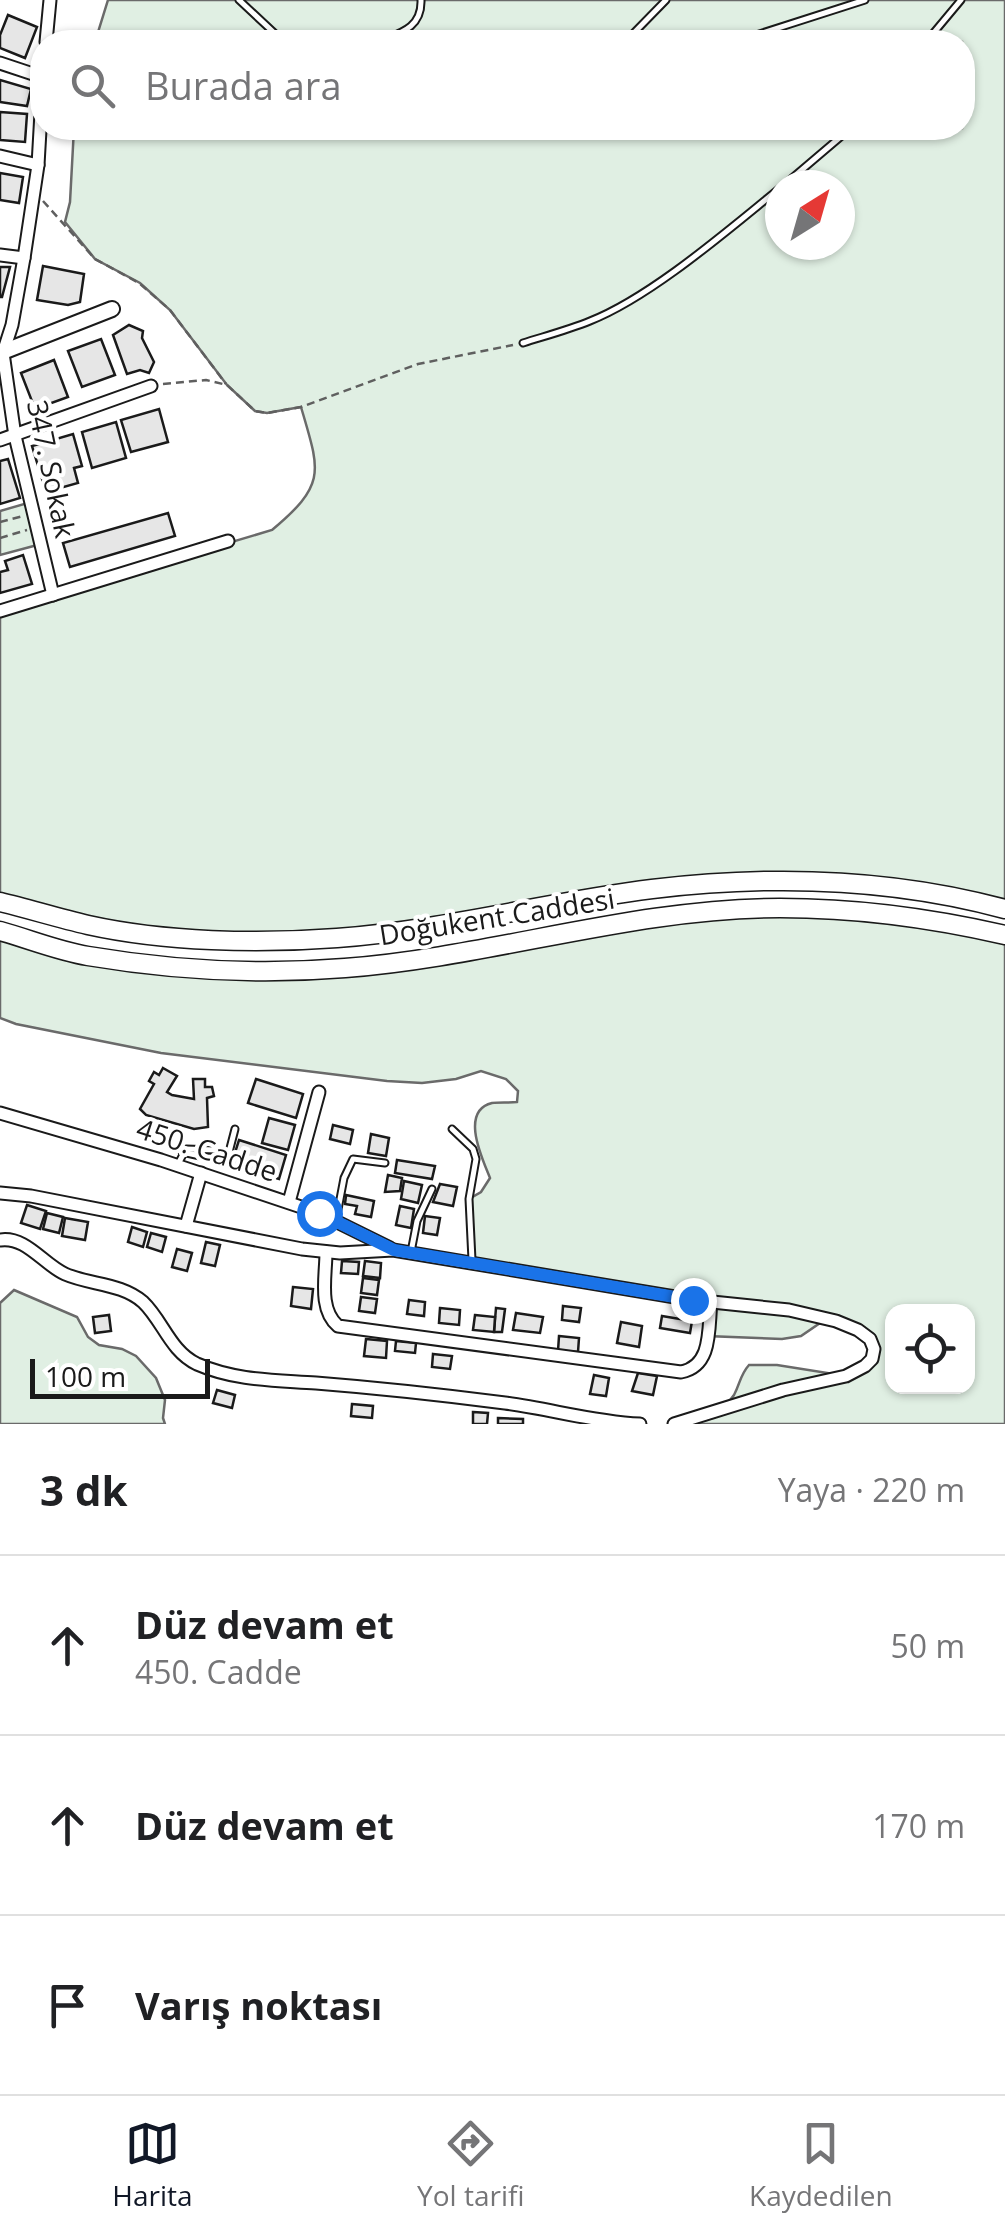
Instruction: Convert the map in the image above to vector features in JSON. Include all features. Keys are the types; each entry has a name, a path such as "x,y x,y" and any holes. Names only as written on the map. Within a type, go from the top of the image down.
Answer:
{"main road":[{"name":"Doğukent Caddesi","path":"0,902 92,926 190,938 276,941 357,936 653,889 771,882 868,884 956,896 1005,909"},
{"name":"Doğukent Caddesi","path":"0,931 85,956 188,968 278,970 412,960 661,918 777,908 866,911 1005,935"}],"street":[{"path":"47,30 50,0"},
{"path":"0,63 30,73"},
{"path":"1,353 12,324 24,258 39,140"},
{"path":"0,156 38,165"},
{"path":"0,255 24,258"},
{"path":"1,353 112,309"},
{"name":"347. Sokak","path":"1,353 15,436 53,595"},
{"path":"0,440 152,386"},
{"path":"0,611 228,540"},
{"path":"288,1202 319,1092"},
{"name":"450. Cadde","path":"0,1112 288,1202 394,1250"},
{"path":"186,1226 201,1173"},
{"path":"0,1194 31,1196 326,1252 394,1250 711,1302 788,1310 836,1321 870,1339 872,1359 846,1376 783,1390 674,1424"},
{"path":"0,1240 17,1241 68,1276 126,1291 156,1318 174,1346 192,1361 217,1372 251,1380 510,1403 600,1422 640,1424"},
{"path":"326,1252 326,1308 338,1326 681,1372 702,1362 711,1302"}],"lane":[{"path":"239,0 271,30"},
{"path":"403,30 416,24 421,0"},
{"path":"637,30 666,0"},
{"path":"771,30 865,0"},
{"path":"936,30 961,0"},
{"path":"802,170 837,140"},
{"path":"523,342 592,320 620,305 707,246 765,200"},
{"path":"182,1152 222,1162 228,1156 235,1128"},
{"path":"452,1129 473,1149 476,1159 470,1200 472,1263"},
{"path":"177,1165 182,1152 188,1149 216,1150"},
{"path":"336,1221 352,1159 385,1163"},
{"path":"411,1253 417,1220 432,1189"}],"path":[{"path":"34,195 59,215 96,259 140,283 170,310 227,385 255,411 267,413 301,406 418,364 523,342"},
{"path":"152,386 180,380 227,385"},
{"path":"0,522 34,513"},
{"path":"0,538 37,527"}],"green space":[{"path":"108,0 1005,0 1005,909 771,882 409,928 190,938 0,902 0,611 272,530 302,501 314,476 315,462 301,407 267,413 255,411 227,385 170,310 140,283 95,259 65,222 73,140 975,140 975,30 99,30"},
{"path":"31,502 41,544 0,555 0,511"},
{"path":"777,907 1005,935 1005,1424 674,1424 729,1402 749,1365 777,1365 846,1376 872,1359 870,1339 826,1319 801,1336 782,1339 707,1336 711,1302 473,1263 469,1199 481,1192 490,1178 475,1126 482,1108 492,1103 517,1102 518,1091 506,1079 481,1071 422,1083 387,1081 161,1053 0,1018 0,931 85,956 278,969"},
{"path":"14,1290 77,1317 88,1337 99,1345 136,1356 156,1378 165,1400 165,1424 0,1424 0,1303"}],"building":[{"path":"8,15 37,27 30,30 25,58 0,48 0,35"},
{"path":"0,80 30,89 27,106 0,102"},
{"path":"0,112 27,114 25,142 0,140"},
{"path":"0,173 23,177 19,203 0,200"},
{"path":"43,266 84,274 80,302 68,305 37,300"},
{"path":"0,267 10,267 2,297 0,297"},
{"path":"129,325 143,331 142,338 154,362 149,373 140,370 127,374 113,335"},
{"path":"101,339 115,375 82,387 68,351"},
{"path":"54,360 68,397 35,409 21,373"},
{"path":"159,409 168,442 131,452 121,420"},
{"path":"116,422 126,458 92,468 82,432"},
{"path":"73,434 82,466 74,468 78,483 46,492 32,446"},
{"path":"8,459 20,498 0,504 0,461"},
{"path":"168,513 175,536 70,567 63,543"},
{"path":"23,555 32,584 0,593 0,572 8,570 5,561"},
{"path":"163,1068 177,1076 167,1092 172,1095 194,1099 193,1079 205,1079 205,1087 212,1087 214,1096 207,1098 208,1127 194,1129 146,1115 140,1109 154,1084 149,1081 154,1072 159,1075"},
{"path":"256,1079 303,1094 296,1118 248,1103"},
{"path":"269,1118 295,1125 288,1150 262,1143"},
{"path":"333,1125 353,1130 350,1144 330,1139"},
{"path":"371,1134 389,1138 386,1156 368,1153"},
{"path":"239,1140 286,1155 279,1179 231,1165"},
{"path":"397,1160 435,1166 432,1179 395,1173"},
{"path":"388,1175 402,1178 400,1191 385,1192"},
{"path":"404,1181 422,1185 418,1203 401,1199"},
{"path":"440,1184 457,1187 453,1206 433,1202"},
{"path":"346,1195 374,1201 371,1217 355,1214 357,1206 345,1204"},
{"path":"27,1205 46,1211 40,1229 21,1223"},
{"path":"400,1206 414,1209 411,1228 396,1225"},
{"path":"47,1213 63,1217 59,1233 43,1229"},
{"path":"425,1216 440,1218 437,1235 423,1233"},
{"path":"65,1218 88,1222 85,1240 62,1236"},
{"path":"132,1227 147,1232 143,1247 128,1242"},
{"path":"151,1233 166,1237 162,1252 147,1247"},
{"path":"206,1242 220,1245 215,1266 201,1263"},
{"path":"177,1249 192,1253 187,1271 172,1267"},
{"path":"342,1261 359,1262 358,1274 341,1273"},
{"path":"365,1261 381,1263 380,1278 363,1276"},
{"path":"363,1278 379,1280 377,1295 361,1293"},
{"path":"293,1287 313,1289 311,1309 291,1306"},
{"path":"361,1297 377,1299 375,1313 359,1311"},
{"path":"409,1300 425,1302 424,1316 407,1314"},
{"path":"563,1306 581,1308 579,1322 562,1320"},
{"path":"440,1308 460,1310 459,1325 439,1323"},
{"path":"496,1308 505,1309 502,1332 494,1332"},
{"path":"516,1313 543,1317 540,1333 513,1330"},
{"path":"109,1315 111,1331 95,1333 93,1317"},
{"path":"475,1315 495,1317 494,1332 473,1330"},
{"path":"662,1316 692,1321 690,1333 660,1328"},
{"path":"621,1322 642,1326 639,1347 617,1343"},
{"path":"559,1336 579,1338 578,1352 558,1351"},
{"path":"366,1339 387,1341 386,1358 364,1356"},
{"path":"396,1341 416,1343 415,1353 395,1351"},
{"path":"433,1354 452,1356 450,1369 432,1367"},
{"path":"638,1373 657,1376 653,1395 632,1391"},
{"path":"594,1375 609,1378 606,1396 590,1394"},
{"path":"217,1390 235,1395 232,1408 213,1403"},
{"path":"352,1404 373,1406 372,1418 351,1416"},
{"path":"473,1412 488,1413 487,1424 473,1424"},
{"path":"498,1418 523,1419 523,1424 498,1424"}],"route":[{"path":"319,1213 394,1250 693,1300"}]}
